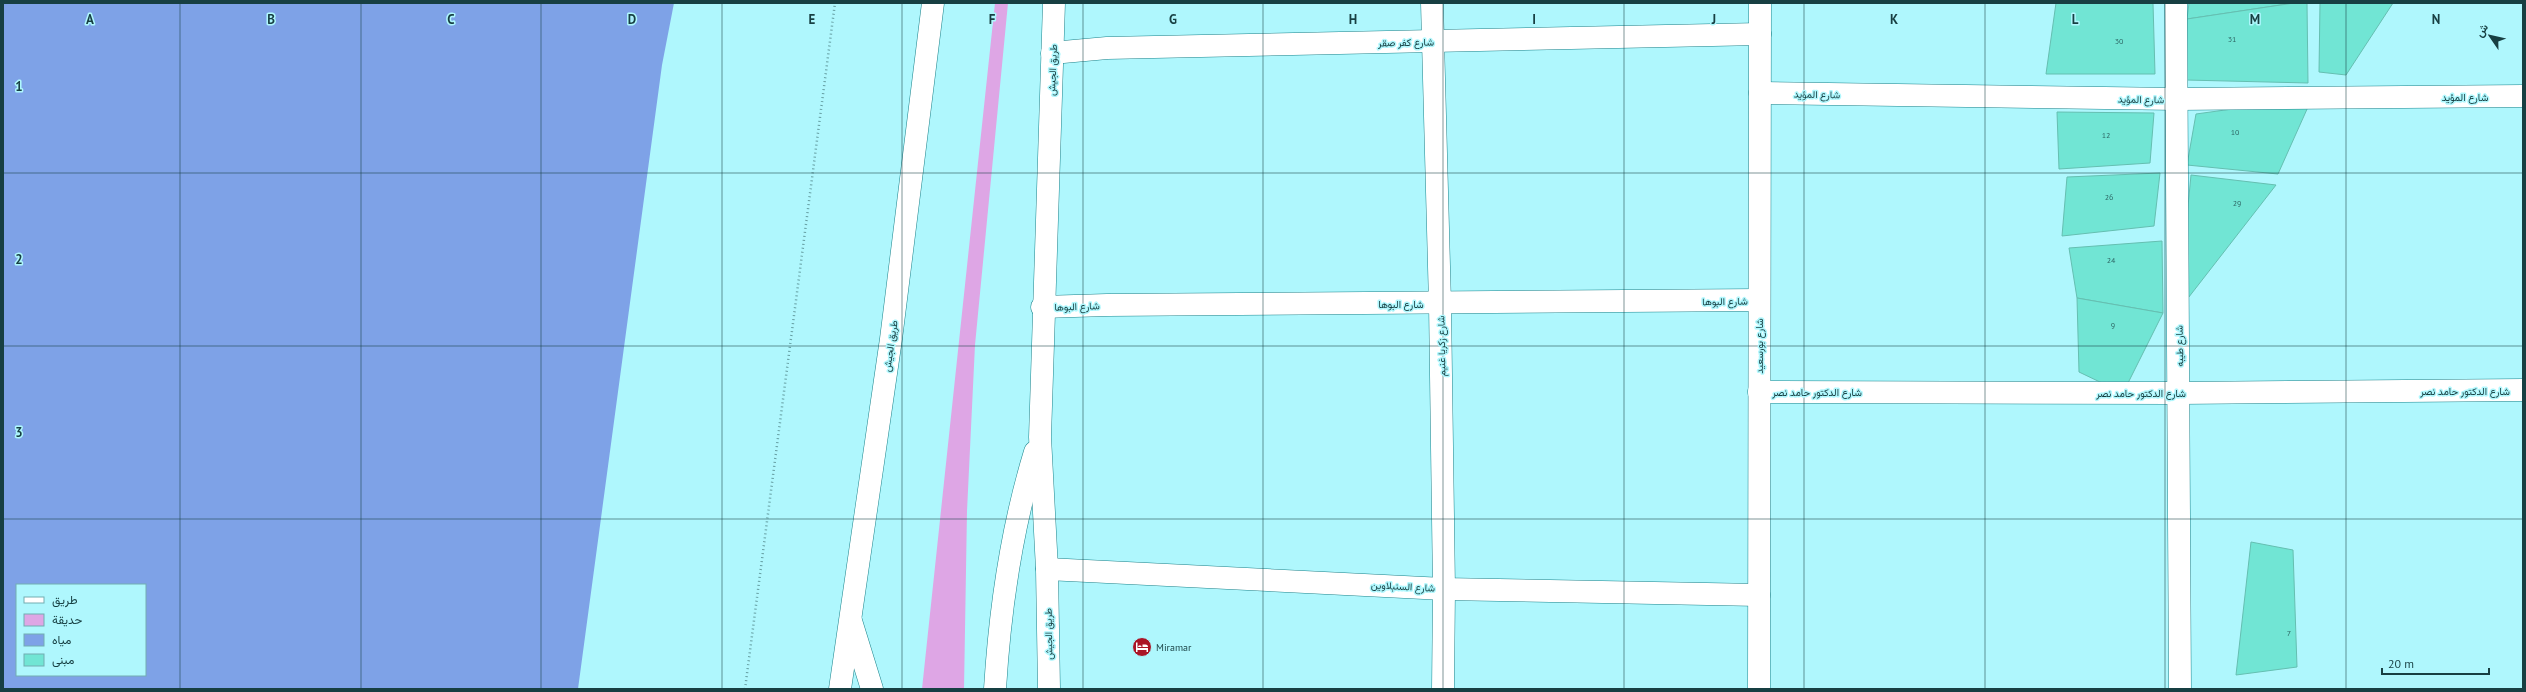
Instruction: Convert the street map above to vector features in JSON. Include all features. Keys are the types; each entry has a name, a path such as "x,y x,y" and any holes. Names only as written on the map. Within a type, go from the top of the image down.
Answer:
{"main road":[{"name":"طريق الجيش","path":"840,689 891,339 933,3"},
{"name":"طريق الجيش","path":"1048,689 1047,569 1040,437 1042,307 1054,3"},
{"name":"شارع زكريا غنيم","path":"1432,3 1440,304 1444,589 1443,689"},
{"name":"شارع بورسعيد","path":"1759,689 1760,3"},
{"name":"شارع طيبه","path":"2176,3 2180,689"},
{"name":"شارع كفر صقر","path":"1052,53 1107,48 1760,34"},
{"name":"شارع المؤيد","path":"1760,93 2177,99 2523,96"},
{"name":"شارع البوها","path":"1042,307 1107,304 1440,304 1760,300"},
{"name":"شارع الدكتور حامد نصر","path":"1759,392 2179,393 2523,390"},
{"path":"995,689 1000,615 1009,555 1022,495 1040,437"},
{"name":"شارع السنبلاوين","path":"1047,569 1444,589 1759,595"},
{"path":"850,618 872,689"}],"path":[{"path":"745,689 834,3"}],"green space":[{"path":"995,3 1008,3 975,345 967,511 964,689 922,689"}],"water":[{"path":"3,3 674,3 662,65 578,689 3,689"}],"building":[{"path":"2056,3 2153,3 2155,74 2046,74"},
{"path":"2189,3 2294,3 2187,19"},
{"path":"2294,3 2307,3 2308,83 2186,80 2187,19"},
{"path":"2320,3 2393,3 2346,75 2319,72"},
{"path":"2312,98 2278,174 2187,165 2196,114"},
{"path":"2057,112 2154,113 2150,163 2059,169"},
{"path":"2160,173 2154,226 2062,236 2067,177"},
{"path":"2191,175 2276,185 2178,311"},
{"path":"2162,241 2163,313 2077,298 2069,248"},
{"path":"2077,298 2163,313 2123,393 2079,372"},
{"path":"2251,542 2293,550 2297,667 2236,675"}],"place":[{"name":"Miramar","path":"1142,647"}]}
